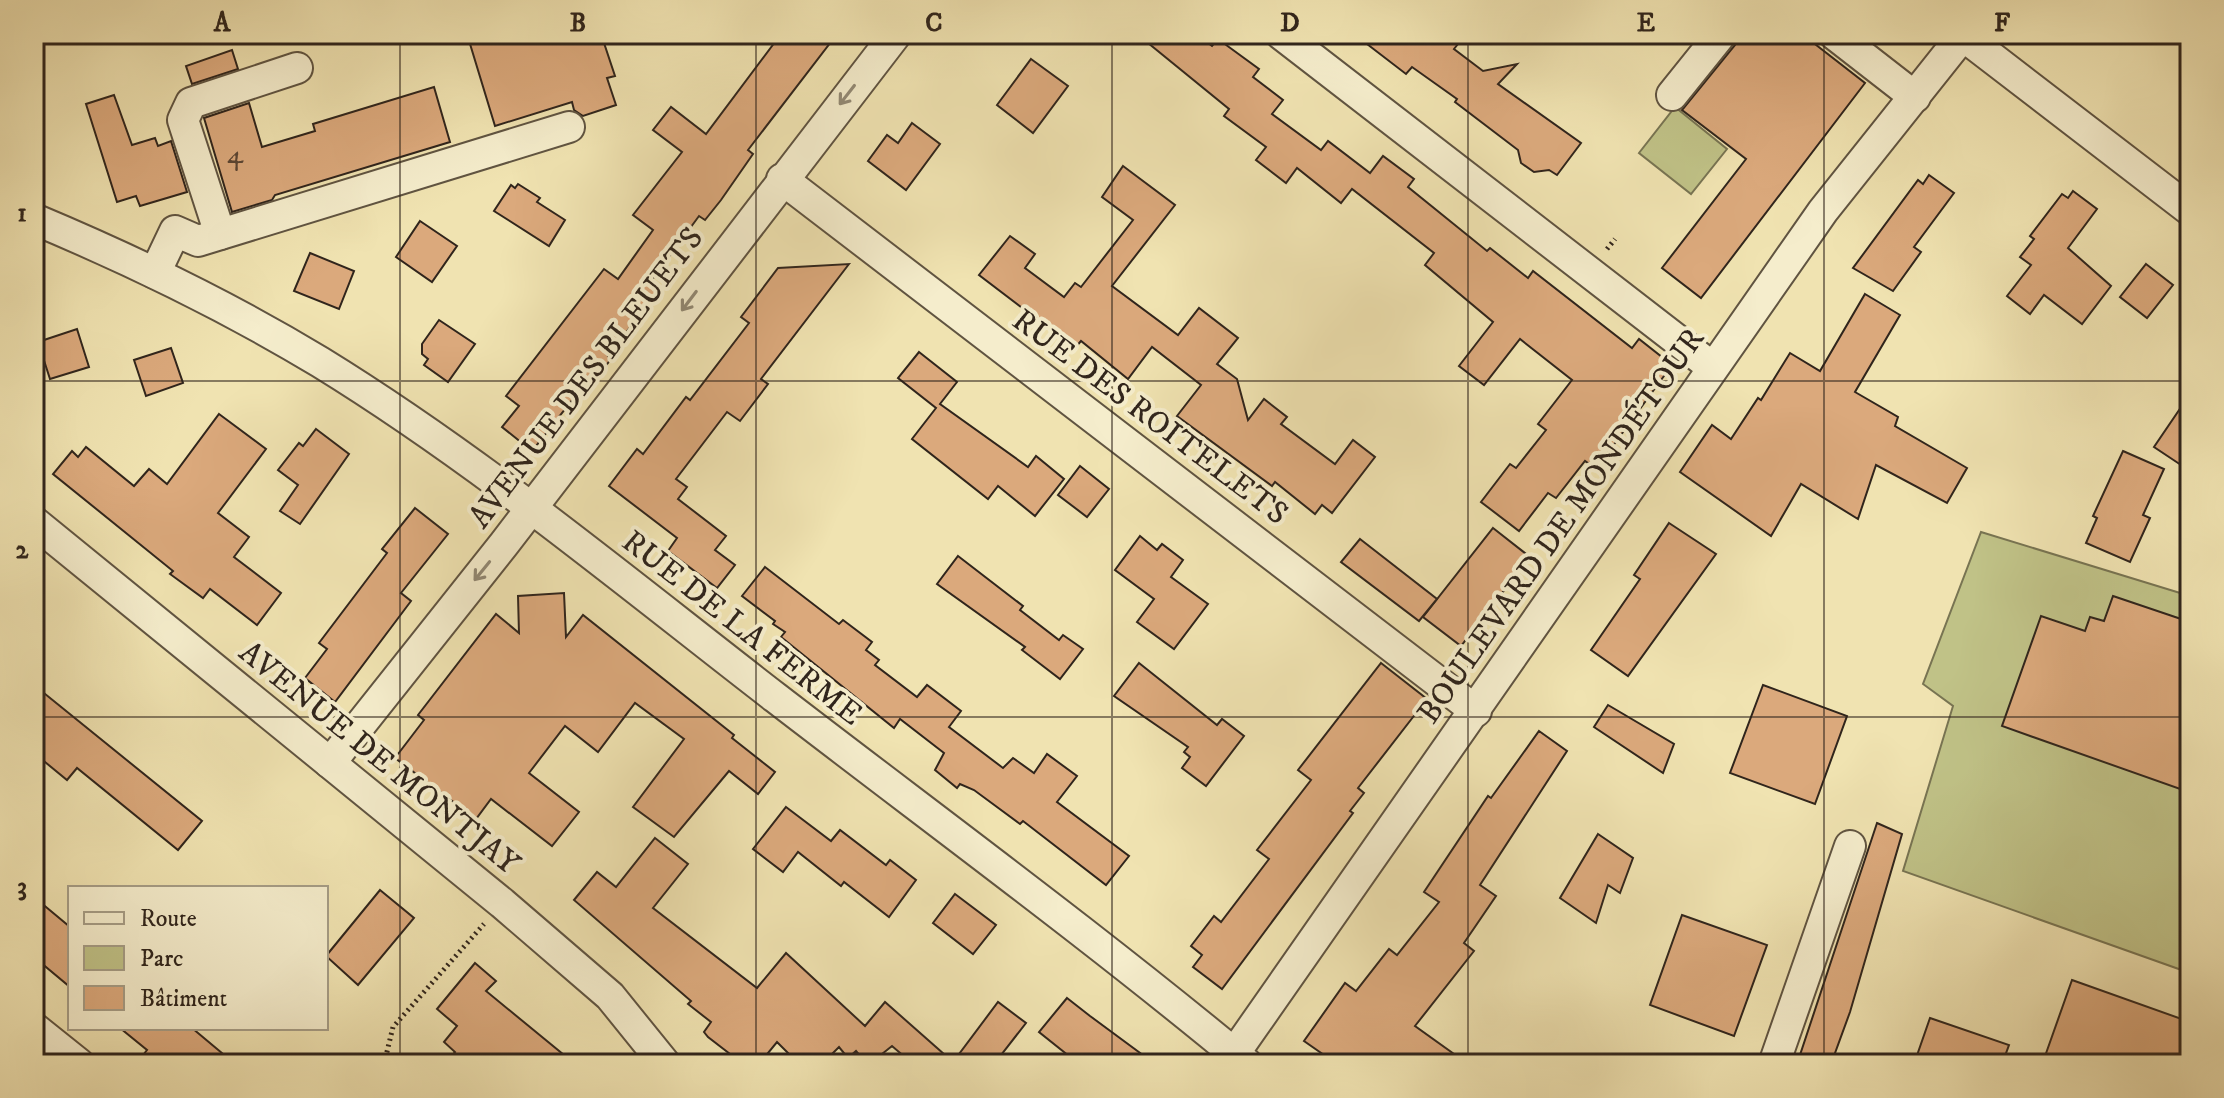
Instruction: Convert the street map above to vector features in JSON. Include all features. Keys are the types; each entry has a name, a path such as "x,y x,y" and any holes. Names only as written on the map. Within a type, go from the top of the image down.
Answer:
{"street":[{"name":"AVENUE DES BLEUETS","path":"330,763 531,510 896,34"},
{"path":"1281,34 1712,367"},
{"path":"1672,95 1721,34"},
{"path":"1834,34 1915,97"},
{"path":"1962,34 2190,210"},
{"name":"BOULEVARD DE MONDÉTOUR","path":"1236,1060 1712,367 1823,211 1962,34"},
{"path":"220,234 183,120 191,103 297,68"},
{"path":"163,278 175,231 198,241 569,127"},
{"name":"RUE DES ROITELETS","path":"782,179 1476,711"},
{"name":"RUE DE LA FERME","path":"34,219 163,278 322,363 531,510 1236,1060"},
{"name":"RUE DE LA FERME","path":"34,239 163,278"},
{"name":"AVENUE DE MONTJAY","path":"34,522 502,903 610,996 665,1064"},
{"path":"1774,1064 1850,846"},
{"path":"34,1028 79,1064"}],"path":[{"path":"384,1064 393,1027 502,903"}],"green space":[{"path":"1675,107 1727,149 1691,194 1639,153"},
{"path":"1981,532 2190,596 2190,973 1903,871 1953,706 1923,684"}],"building":[{"path":"467,34 593,34 596,42 603,40 615,76 607,78 616,105 583,116 574,110 572,102 495,126"},
{"path":"781,34 837,34 748,150 753,154 721,200 705,220 699,216 649,284 658,291 608,356 611,359 592,383 588,380 532,451 502,427 519,406 506,396 604,269 618,279 653,230 633,215 682,152 653,130 671,107 706,134"},
{"path":"1137,34 1196,34 1212,46 1218,39 1259,69 1253,77 1283,100 1272,114 1321,150 1328,141 1370,173 1383,156 1414,179 1408,187 1487,251 1490,248 1528,278 1533,271 1632,348 1639,339 1672,365 1596,469 1585,461 1556,498 1548,493 1519,531 1481,502 1510,464 1516,468 1546,430 1538,424 1572,380 1520,339 1484,385 1459,366 1493,322 1425,265 1434,253 1352,189 1341,203 1297,168 1286,183 1256,160 1266,147 1224,116 1229,109"},
{"path":"1354,34 1466,34 1454,49 1483,71 1517,64 1498,84 1581,143 1557,175 1549,170 1534,172 1521,163 1518,150 1455,102 1457,99 1412,67 1406,74"},
{"path":"1739,34 1802,34 1865,83 1701,298 1662,268 1746,159 1682,110 1735,45"},
{"path":"232,50 238,69 192,84 186,66"},
{"path":"1031,59 1068,86 1033,133 997,105"},
{"path":"434,87 450,142 275,195 272,200 232,212 204,118 249,103 262,147 315,131 313,124"},
{"path":"114,95 132,145 155,138 158,146 171,141 187,192 140,206 136,196 117,202 86,104"},
{"path":"912,123 940,144 906,190 868,161 887,135 898,143"},
{"path":"1123,166 1175,205 1112,286 1178,335 1199,308 1238,338 1217,364 1237,379 1248,420 1264,399 1287,417 1281,424 1335,464 1353,440 1375,457 1332,513 1322,505 1315,514 1275,482 1272,486 1177,416 1201,385 1152,347 1128,379 1081,341 1075,348 979,275 1010,236 1035,254 1025,268 1064,297 1075,283 1081,287 1133,220 1102,197"},
{"path":"1929,175 1954,193 1914,247 1921,252 1893,291 1853,268 1918,180 1923,184"},
{"path":"518,184 540,198 537,202 565,220 549,246 494,211 511,185 515,188"},
{"path":"2073,191 2097,209 2068,248 2111,286 2082,324 2044,295 2030,314 2007,296 2031,265 2020,257 2034,239 2030,236 2062,194 2068,198"},
{"path":"420,221 457,246 432,282 396,257"},
{"path":"310,253 354,271 339,309 294,291"},
{"path":"849,264 761,379 768,384 740,421 727,412 676,479 687,487 678,499 726,536 715,550 735,565 717,588 668,551 677,538 609,486 637,449 643,454 686,397 690,400 749,323 741,317 778,268"},
{"path":"2146,264 2173,285 2147,318 2120,297"},
{"path":"1865,294 1900,315 1855,392 1898,417 1895,426 1967,468 1947,503 1876,465 1858,519 1801,484 1771,536 1680,472 1712,425 1731,439 1758,398 1761,400 1790,353 1820,371"},
{"path":"439,320 475,344 448,382 424,365 428,359 422,354 422,344"},
{"path":"77,329 89,367 50,379 38,342"},
{"path":"171,348 183,383 146,396 134,360"},
{"path":"919,352 957,382 940,404 1028,467 1036,456 1064,479 1035,516 998,486 988,499 912,439 936,408 898,378"},
{"path":"2190,394 2190,471 2154,447"},
{"path":"219,414 266,449 218,513 249,537 234,557 281,593 257,625 210,589 203,598 170,574 173,571 53,474 72,451 78,457 86,447 134,486 149,469 167,484"},
{"path":"316,429 349,454 300,524 280,511 298,485 278,470 299,443 303,446"},
{"path":"2123,451 2164,469 2143,515 2150,518 2130,562 2086,543 2097,518 2093,516"},
{"path":"1080,466 1109,489 1087,517 1058,495"},
{"path":"415,508 448,534 401,593 411,601 335,702 305,678 327,649 319,643 387,553 382,549"},
{"path":"1669,523 1716,554 1628,676 1591,650 1640,579 1634,575"},
{"path":"1493,528 1530,557 1461,646 1423,617"},
{"path":"1140,536 1157,550 1162,544 1183,560 1171,577 1208,604 1174,649 1137,622 1154,599 1115,570"},
{"path":"1360,539 1437,599 1419,621 1341,562"},
{"path":"958,556 1023,606 1020,610 1059,640 1063,635 1083,649 1060,679 1022,650 1025,647 937,584"},
{"path":"765,567 839,624 843,620 872,642 866,650 879,660 875,665 917,697 927,685 961,711 949,727 1003,768 1013,758 1034,773 1047,754 1077,776 1057,802 1129,856 1106,885 1023,821 1020,824 974,790 960,784 957,788 935,770 944,753 900,719 894,728 781,637 785,632 773,624 775,621 742,596"},
{"path":"564,593 566,637 583,615 734,735 732,738 775,772 758,794 729,771 674,837 633,807 684,739 635,703 598,752 565,726 529,773 579,812 552,846 491,799 476,819 395,758 424,720 418,715 496,614 519,633 518,596"},
{"path":"2113,596 2190,622 2190,770 2183,790 2002,726 2041,616 2085,631 2090,617 2104,621"},
{"path":"1139,663 1217,725 1222,719 1244,736 1206,786 1182,768 1190,757 1184,752 1188,747 1114,696"},
{"path":"1381,663 1427,699 1358,788 1364,793 1350,811 1353,813 1222,989 1193,967 1202,955 1191,946 1214,916 1221,922 1269,859 1257,850 1311,780 1298,770"},
{"path":"34,685 202,821 178,850 77,768 67,780 34,753"},
{"path":"1763,685 1847,716 1815,804 1730,773"},
{"path":"1608,705 1674,744 1663,773 1594,727"},
{"path":"1539,731 1567,751 1480,885 1496,896 1464,943 1474,951 1415,1026 1468,1064 1337,1064 1304,1041 1345,983 1356,991 1389,949 1397,955 1439,902 1424,892 1488,796 1491,798"},
{"path":"786,807 831,841 840,830 886,865 890,860 916,880 889,917 844,882 841,886 798,852 783,872 753,849"},
{"path":"1877,823 1902,834 1850,1012 1831,1064 1797,1064"},
{"path":"1598,834 1633,858 1620,893 1608,885 1596,923 1560,898"},
{"path":"655,838 688,864 653,908 757,988 786,953 865,1026 885,1002 953,1062 998,1002 1026,1023 994,1064 913,1064 892,1046 882,1054 887,1064 867,1064 856,1051 848,1058 839,1047 822,1064 799,1064 777,1042 759,1064 743,1064 708,1037 704,1032 711,1022 688,1004 691,1001 574,900 597,872 616,887"},
{"path":"380,890 414,918 358,985 328,958 328,954"},
{"path":"955,894 996,925 973,954 933,923"},
{"path":"34,897 68,925 68,985 34,957"},
{"path":"1682,915 1767,945 1734,1036 1650,1005"},
{"path":"475,963 496,981 486,991 575,1064 445,1064 455,1052 444,1042 457,1026 437,1009"},
{"path":"2072,980 2190,1022 2190,1064 2059,1064 2044,1059"},
{"path":"1067,998 1155,1064 1079,1064 1039,1032"},
{"path":"1930,1018 2009,1045 2002,1064 1914,1064"},
{"path":"122,1030 194,1030 235,1064 136,1064 147,1050"}]}
